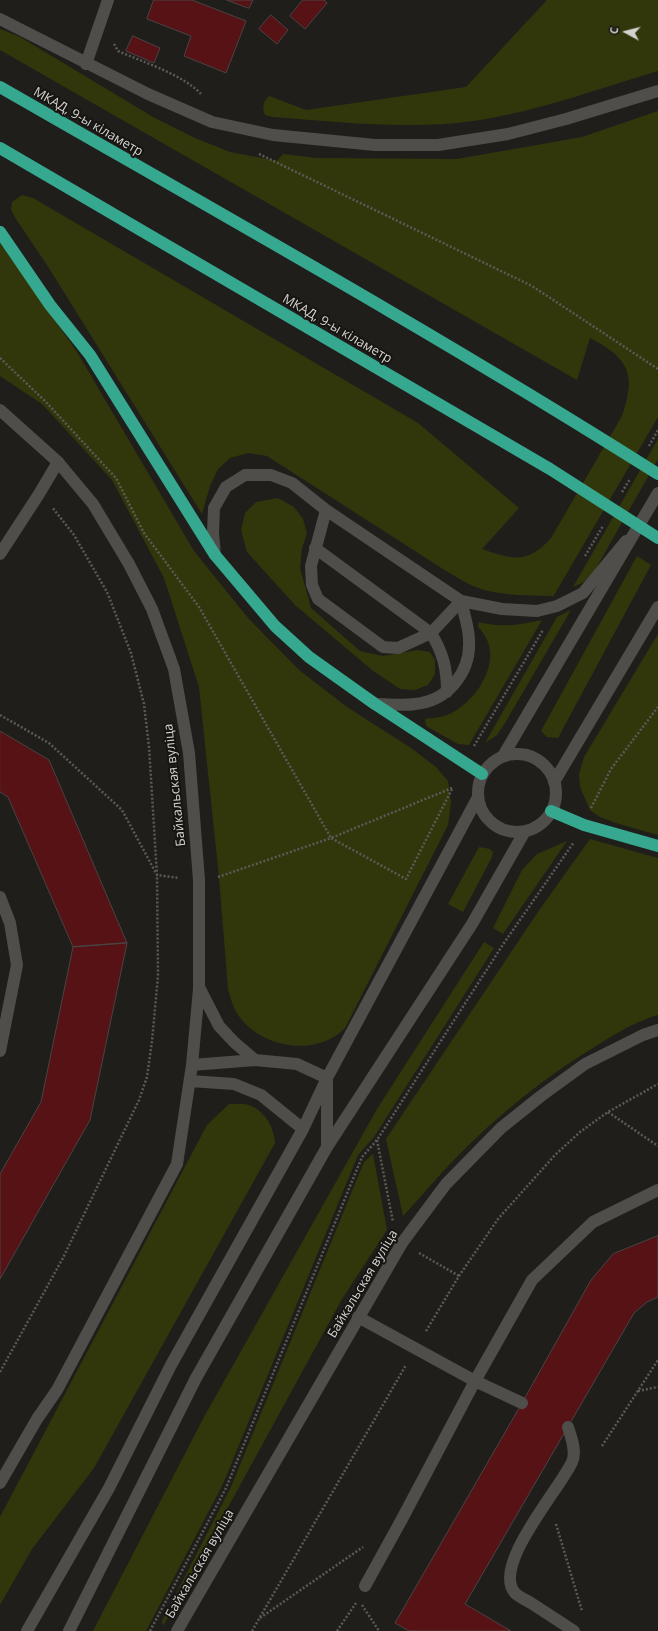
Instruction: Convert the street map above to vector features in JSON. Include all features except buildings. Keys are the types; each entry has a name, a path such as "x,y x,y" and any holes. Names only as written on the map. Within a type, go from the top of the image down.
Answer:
{"highway":[{"name":"МКАД, 9-ы кіламетр","path":"0,87 365,297 580,425 658,474"},
{"name":"МКАД, 9-ы кіламетр","path":"0,148 550,469 658,538"},
{"path":"0,232 50,305 90,355 216,556 275,626 309,657 375,704 482,774"},
{"path":"551,811 584,825 658,846"}],"street":[{"path":"86,64 108,0"},
{"path":"0,19 86,64 148,94 212,122 273,135 376,145 438,145 508,134 566,119 658,91"},
{"name":"Байкальская вуліца","path":"0,410 58,462 93,504 129,564 152,609 174,669 188,753 197,864 199,989 190,1081 177,1164 57,1390 37,1419 0,1483"},
{"path":"0,554 58,462"},
{"path":"216,556 212,533 214,508 226,486 245,474 271,475 292,483 326,510 461,601 502,609 537,611 557,606 583,593 640,524"},
{"path":"503,756 658,493"},
{"path":"326,510 310,566 312,585 318,599 383,647 398,648 431,633 461,601"},
{"path":"314,548 431,633 440,649 444,662 447,678 447,692"},
{"path":"375,704 416,704 434,700 447,692 460,677 468,662 469,640 461,601"},
{"path":"554,782 658,607"},
{"path":"516,754 528,756 539,761 548,770 554,782 555,792 551,811 544,820 535,827 524,831 512,832 499,828 489,820 481,809 478,797 478,785 482,774 495,761 503,756 516,754"},
{"path":"27,1631 109,1488 171,1365 303,1130 327,1078 478,797"},
{"path":"68,1631 196,1378 327,1147 472,924 524,831"},
{"path":"0,897 10,923 17,965 0,1051"},
{"path":"199,989 219,1026 234,1042 255,1060"},
{"name":"Байкальская вуліца","path":"178,1631 402,1243 446,1184 501,1128 541,1096 585,1064 643,1035 658,1030"},
{"path":"192,1065 255,1060 297,1064 327,1078"},
{"path":"327,1078 327,1147"},
{"path":"190,1081 234,1084 262,1095 303,1130"},
{"path":"365,1586 532,1280 593,1222 658,1190"},
{"path":"358,1317 475,1382 522,1403"},
{"path":"568,1427 573,1445 573,1461 549,1497 519,1548 511,1567 510,1581 515,1593 574,1631"}],"path":[{"path":"101,20 118,51 194,86 206,100 212,122"},
{"path":"252,151 532,286 658,368"},
{"path":"0,358 46,402 116,478 144,533 199,607 331,838 406,879 452,788 331,838 219,877"},
{"path":"0,1372 63,1258 128,1126 147,1077 158,976 157,875 149,747 144,704 131,653 107,592 74,535 58,513 39,494"},
{"path":"150,1631 226,1488 362,1157 377,1140 504,943 573,844 584,825 611,769 658,707"},
{"path":"0,715 49,743 122,810 157,875"},
{"path":"252,1631 459,1276 498,1220 555,1155 580,1132 608,1112 658,1084"},
{"path":"608,1112 658,1146"},
{"path":"377,1140 392,1220"},
{"path":"602,1446 658,1360"},
{"path":"638,1391 658,1387"},
{"path":"549,1497 583,1616"},
{"path":"258,1619 363,1546"},
{"path":"337,1631 358,1599 379,1631"}],"green space":[{"path":"547,0 658,0 658,71 520,112 448,124 373,124 273,117 265,115 265,100 269,96 306,110 466,87"},
{"path":"0,29 20,37 153,117 195,138 230,152 277,161 283,154 316,158 457,159 582,137 658,111 658,417 553,597 538,587 551,596 501,593 485,590 469,584 443,569 267,456 248,453 230,458 218,469 210,486 202,514 47,265 14,216 11,209 12,202 22,195 33,198 418,423 519,508 482,549 503,556 527,556 543,546 551,538 622,416 629,388 626,368 621,360 603,345 590,338 577,380 0,50"},
{"path":"0,242 77,352 194,551 248,618 299,670 347,707 411,748 436,767 448,781 451,802 448,825 345,1028 334,1037 321,1043 292,1045 278,1043 264,1037 252,1030 242,1020 233,1005 228,989 219,877 199,687 164,578 112,480 42,404 0,376"},
{"path":"658,439 658,459 595,570 584,582 573,587"},
{"path":"278,498 294,507 303,519 307,533 302,548 300,568 311,608 360,651 383,656 418,650 430,652 435,660 435,674 428,685 415,690 400,689 372,670 295,605 247,552 241,530 245,513 256,502"},
{"path":"637,556 651,565 558,738 547,737 541,731"},
{"path":"571,610 505,723 497,735 485,743 557,617"},
{"path":"542,620 469,745 458,744 426,726 425,719 452,713 463,706 480,686 490,662 490,650 486,638 478,627 479,622 495,625 510,625"},
{"path":"658,634 658,835 616,823 600,817 590,810 580,787 579,774 584,757"},
{"path":"590,839 658,858 658,1015 634,1024 611,1037 580,1056 533,1089 466,1147 403,1216 386,1139 540,909"},
{"path":"567,841 503,934 493,928 522,870 537,854"},
{"path":"479,847 490,849 493,852 492,857 463,912 448,904"},
{"path":"484,942 494,948 374,1137 358,1155 223,1484 146,1631 93,1631 204,1417 377,1109"},
{"path":"229,1104 247,1104 260,1111 271,1126 275,1143 94,1468 32,1549 0,1605 0,1517 207,1125"},
{"path":"373,1154 387,1230 342,1299 163,1626 162,1621 231,1487 364,1162"}]}
